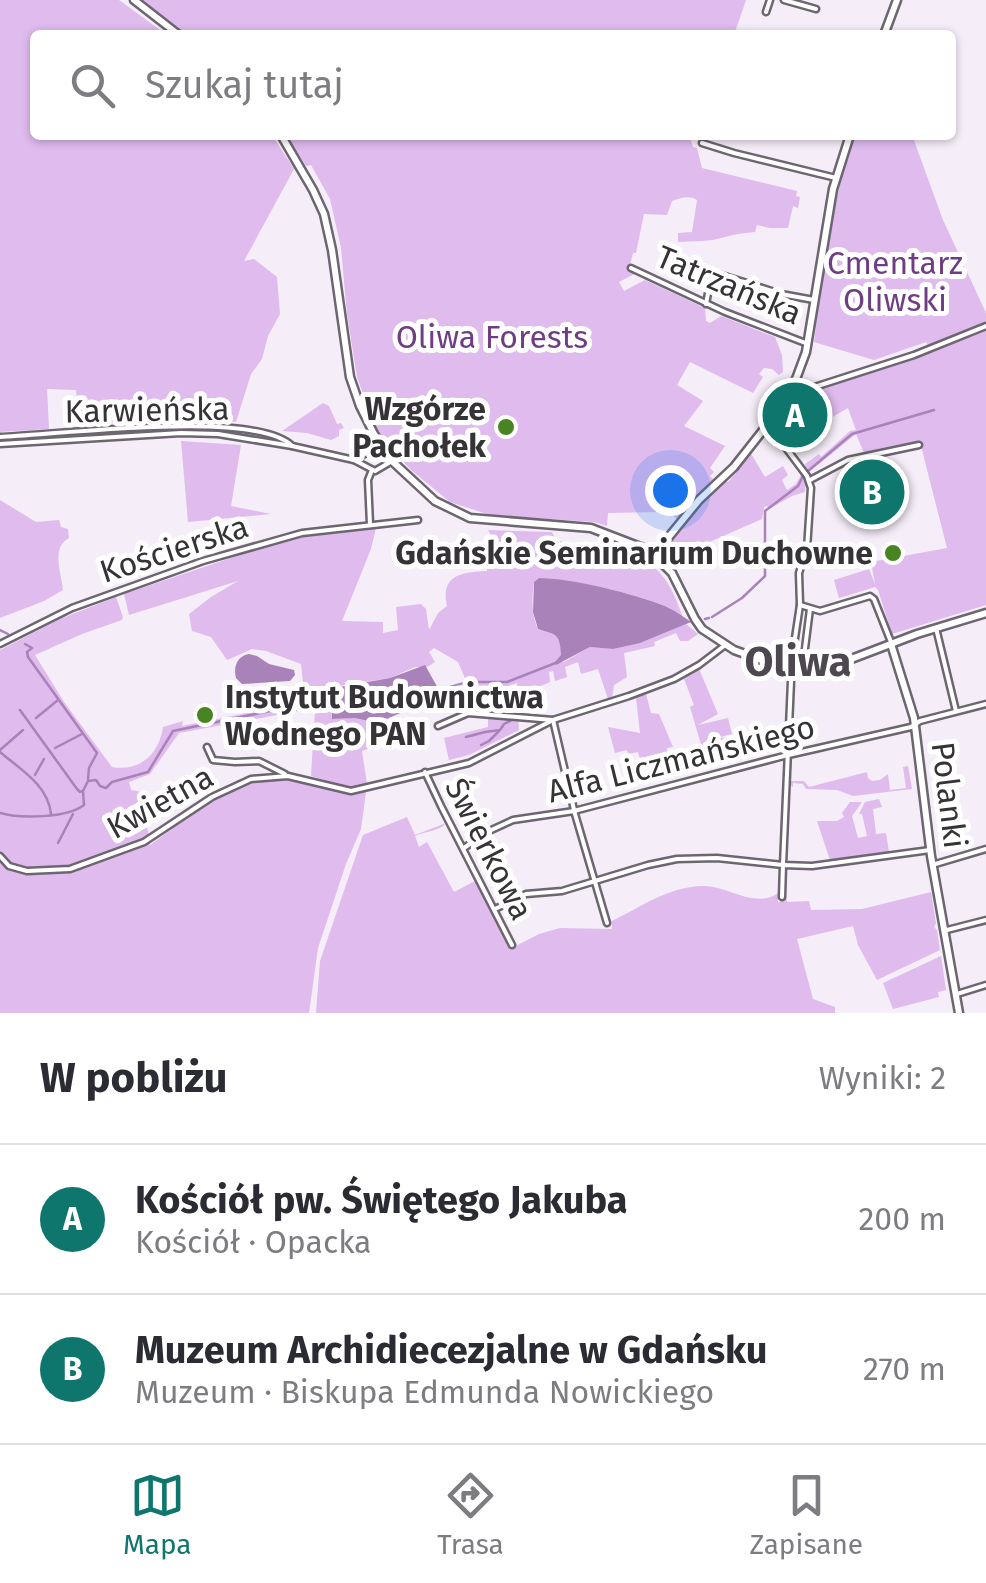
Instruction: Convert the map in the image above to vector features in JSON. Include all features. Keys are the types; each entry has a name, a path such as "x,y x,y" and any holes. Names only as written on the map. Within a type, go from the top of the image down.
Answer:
{"main road":[{"path":"134,0 173,30"},
{"path":"886,30 898,0"},
{"path":"284,140 324,214 350,378 360,406 392,461 435,501 462,515 484,520 591,528 626,540 650,552 672,573 702,628 725,645 757,660 803,667 838,664 986,613"},
{"path":"650,552 661,546 734,466 768,424 803,364 836,178 848,140"},
{"name":"Polanki","path":"892,644 915,724 932,865 959,1013"}],"street":[{"path":"766,12 770,0"},
{"path":"784,0 816,9"},
{"path":"702,142 836,178"},
{"name":"Tatrzańska","path":"631,268 706,304 808,344"},
{"path":"706,304 712,272 814,300"},
{"path":"789,390 799,392 876,368 986,326"},
{"path":"768,424 810,480 811,488 792,666 782,896"},
{"name":"Karwieńska","path":"0,440 158,426 221,426 281,438 292,446 354,460 372,470"},
{"path":"354,460 380,445"},
{"path":"810,480 846,461 919,445"},
{"path":"365,466 366,454"},
{"path":"370,524 368,480 372,470 392,461"},
{"name":"Kościerska","path":"0,644 70,609 203,561 292,535 418,520"},
{"path":"800,605 820,611 870,596 892,644"},
{"path":"803,667 810,609"},
{"path":"936,628 956,712"},
{"name":"Kwietna","path":"207,747 218,762 260,761 288,776 351,791 476,760 553,720 674,679 725,645"},
{"name":"Alfa Liczmańskiego","path":"464,848 506,822 574,811 986,704"},
{"name":"Kwietna","path":"438,726 461,714 553,720"},
{"path":"553,720 574,811 607,923"},
{"name":"Świerkowa","path":"426,772 512,945"},
{"name":"Kwietna","path":"0,856 9,866 27,871 81,866 151,838 202,803 236,786 260,777 288,776"},
{"path":"932,865 986,849"},
{"path":"495,909 526,894 562,892 648,865 694,858 812,866 930,850"},
{"path":"944,931 986,920"},
{"path":"955,996 986,985"}],"green space":[{"path":"0,0 119,0 160,30 30,30 30,140 275,140 294,169 244,261 254,259 277,277 280,314 262,359 251,374 236,422 157,420 79,427 76,390 47,389 49,429 0,432"},
{"path":"141,0 746,0 736,30 181,30"},
{"name":"Oliwa Forests","path":"289,140 691,140 702,168 797,191 798,208 793,206 788,228 757,225 755,232 678,242 678,233 692,232 697,200 672,201 667,215 644,214 629,269 638,272 619,282 624,291 645,280 705,308 706,321 710,323 721,316 775,337 783,372 779,375 764,368 753,393 690,362 677,385 703,401 684,426 725,446 710,468 715,481 678,520 665,509 608,513 607,526 490,515 450,502 411,470 376,430 357,377 341,248 330,199 311,165 306,166"},
{"name":"Cmentarz Oliwski","path":"853,140 914,140 986,321 928,345 926,342 874,360 814,342 834,211"},
{"path":"986,329 986,605 892,634 875,587 839,598 834,580 869,569 875,584 871,562 947,548 920,442 864,453 856,434 809,472 805,464 819,454 821,457 856,430 848,408 793,440 790,435 797,420 807,414 792,399 915,358"},
{"path":"323,403 344,428 339,430 339,436 331,440 282,431"},
{"path":"181,441 241,445 231,506 271,514 188,522"},
{"path":"750,452 765,477 783,466 788,475 782,480 787,490 801,475 806,481 805,492 769,509 764,507 762,519 672,561 666,545 694,511 724,481 728,482"},
{"path":"0,500 36,522 59,520 61,527 68,529 69,538 59,554 63,590 0,618"},
{"path":"376,528 342,621 383,622 383,633 398,630 396,607 421,604 426,609 429,630 447,606 450,582 462,574 487,571 487,560 477,561 477,549 487,549 487,540 493,539 488,530 552,532 561,542 595,551 607,542 647,562 664,578 683,618 660,604 626,593 539,578 534,582 534,618 538,629 559,640 561,656 555,662 564,662 590,647 613,649 645,641 686,624 698,634 680,641 676,633 654,642 655,646 624,653 627,677 614,685 612,698 608,699 598,669 581,674 578,662 565,667 567,677 555,681 553,671 549,672 550,682 518,696 517,683 508,686 515,689 511,694 501,691 502,686 467,683 458,662 434,648 429,652 435,662 427,667 415,667 390,678 338,686 331,695 332,719 378,720 391,716 398,738 362,751 367,784 351,788 311,776 316,694 304,694 304,710 179,733 150,774 129,782 131,790 142,792 150,845 215,799 251,783 289,779 346,792 366,792 361,829 318,948 309,1013 0,1013 0,650 60,619 116,597 122,620 35,655 112,767 131,767 152,753 163,727 268,709 304,692 301,664 252,649 227,660 211,637 192,631 189,614 238,581 129,615 124,594 287,539"},
{"path":"699,669 718,714 698,725 728,718 732,734 704,741 725,737 730,759 707,765 684,679"},
{"path":"646,694 651,713 659,714 673,747 667,748 667,755 641,762 638,752 615,753 608,727 640,733 636,698"},
{"path":"488,715 518,717 519,730 469,755 449,760 444,738 488,727"},
{"path":"908,766 912,789 853,796 837,790 806,789 803,784 791,786 791,781 804,781 809,787 867,772 872,781 888,774 890,790 906,788 903,767"},
{"path":"879,799 882,807 873,809 876,834 886,833 889,852 830,860 817,821 837,821 844,817 842,813 850,802 862,802 852,816 858,838 867,836 859,814 865,802"},
{"path":"407,817 415,835 446,823 415,836 419,847 427,842 454,892 477,880 512,948 560,928 612,929 612,921 654,899 676,890 711,886 750,898 778,893 778,903 786,896 787,902 809,901 811,910 862,909 931,892 940,950 877,980 858,945 853,926 797,939 813,999 835,1007 835,1013 316,1013 320,961 363,835"},
{"path":"941,956 946,990 938,992 939,997 893,1009 883,983"}],"shaded area":[{"path":"539,578 637,597 665,606 691,622 640,643 613,649 590,647 556,665 561,655 560,642 553,634 538,629 533,612 534,582"},
{"path":"249,654 294,670 295,675 290,681 242,684 236,678 236,666 241,657"},
{"path":"425,665 439,696 382,721 332,719 329,691 334,688 390,678"}],"waterway":[{"path":"808,471 852,434 934,410"},
{"path":"712,617 742,598 765,576 765,511 798,486 803,476"},
{"path":"705,619 709,618"},
{"path":"0,630 8,634"},
{"path":"25,644 32,648 28,657 97,753 88,779"},
{"path":"436,691 468,682 507,682 558,662"},
{"path":"0,813 67,813 84,805 83,791 88,781 96,780 106,788 112,782 148,772 173,731 270,711 295,696 330,695"},
{"path":"36,718 58,700"},
{"path":"20,710 82,791"},
{"path":"466,737 500,730 514,719"},
{"path":"0,750 23,730"},
{"path":"481,745 499,731"},
{"path":"55,748 82,734"},
{"path":"0,752 39,786 51,814"},
{"path":"35,775 44,759"},
{"path":"58,843 73,814"}],"place":[{"name":"Kościół pw. Świętego Jakuba","path":"795,415"},
{"name":"Wzgórze Pachołek","path":"506,427"},
{"name":"Muzeum Archidiecezjalne w Gdańsku","path":"872,492"},
{"name":"Gdańskie Seminarium Duchowne","path":"893,553"},
{"name":"Instytut Budownictwa Wodnego PAN","path":"205,715"}],"district":[{"name":"Oliwa","path":"798,661"}]}
